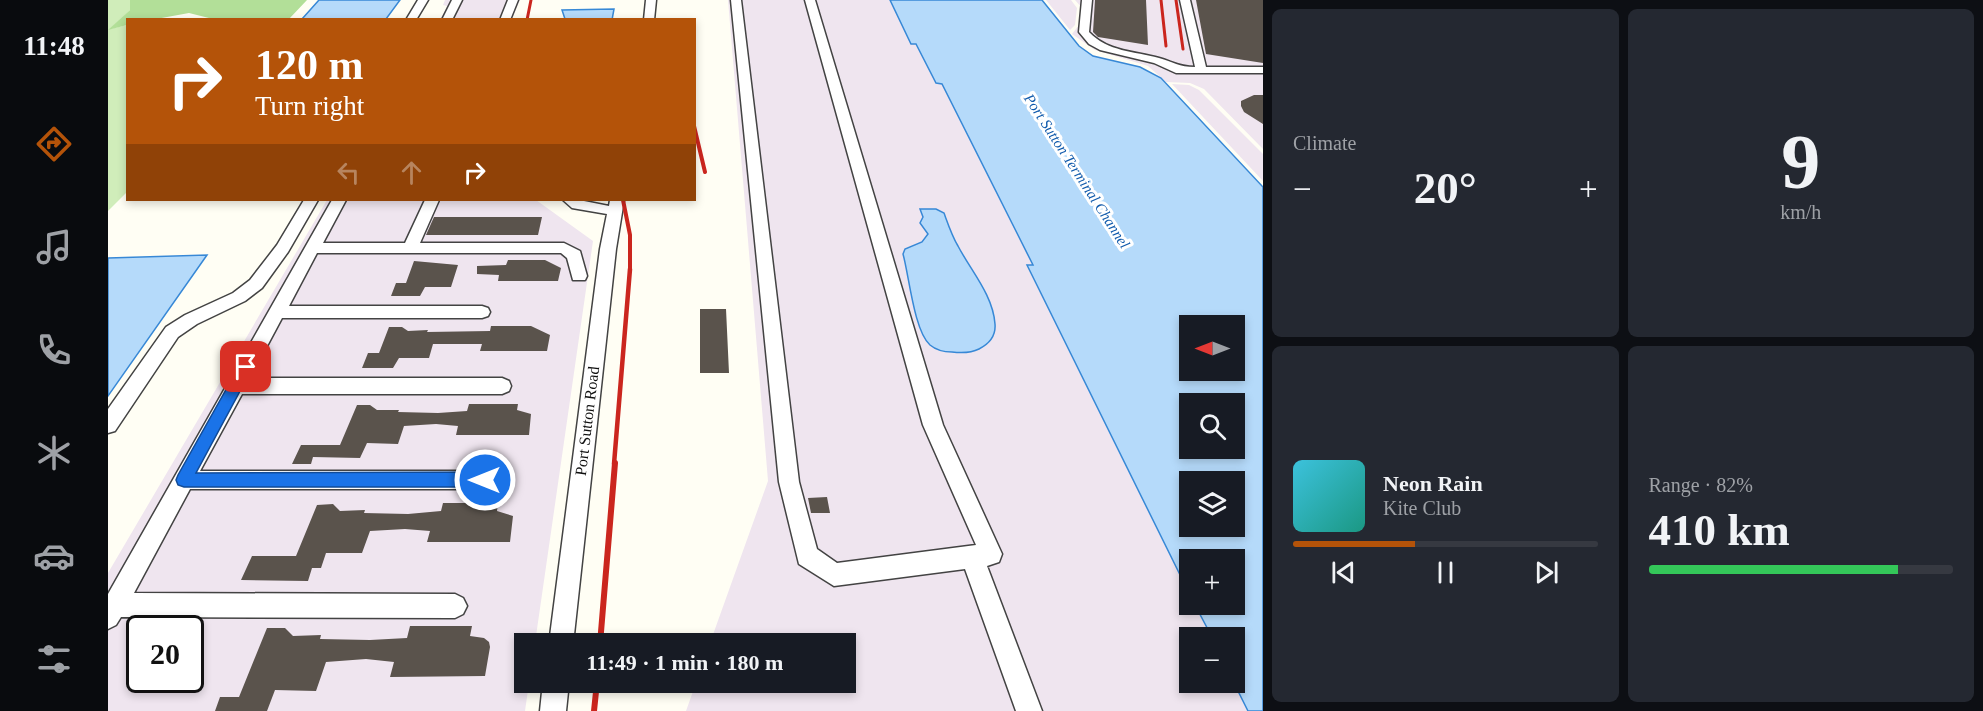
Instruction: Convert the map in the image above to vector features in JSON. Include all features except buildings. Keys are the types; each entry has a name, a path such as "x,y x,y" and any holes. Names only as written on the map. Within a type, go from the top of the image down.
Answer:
{"street":[{"path":"412,18 423,0"},
{"path":"448,18 457,0"},
{"path":"506,18 513,0"},
{"path":"649,18 651,0"},
{"path":"736,0 789,482 807,556 834,576 991,554 933,425 810,0"},
{"path":"1087,0 1084,32 1092,41 1104,48 1166,64 1176,70 1263,70"},
{"path":"1185,0 1202,70"},
{"path":"108,425 172,333 186,320 249,291 262,277 309,201"},
{"path":"338,201 111,611 454,606"},
{"path":"411,248 432,201"},
{"path":"571,201 577,205 615,206"},
{"name":"Port Sutton Road","path":"562,633 615,206"},
{"path":"312,248 564,248 574,255 579,276"},
{"path":"277,312 482,312"},
{"path":"236,386 502,386"},
{"path":"184,480 485,480"},
{"path":"972,556 1029,711"},
{"path":"553,711 555,693"}],"shaded area":[{"path":"445,0 520,0 512,18 441,18 447,6 443,5"},
{"path":"728,0 890,0 911,44 916,44 936,83 942,84 1033,265 1027,266 1179,573 1179,615 1200,615 1207,627 1179,627 1179,693 1239,693 1248,711 686,711 692,693 856,693 856,633 714,633 768,481"},
{"path":"1046,0 1071,0 1077,8 1075,25 1070,30"},
{"path":"1075,0 1263,0 1263,149 1204,89 1190,83 1166,82 1148,66 1095,50 1072,34 1079,25 1082,8"},
{"path":"1172,84 1189,85 1199,90 1263,154 1263,181"},
{"path":"326,201 537,201 593,241 536,633 514,633 514,693 528,693 525,711 108,711 108,573"}],"green space":[{"path":"108,0 130,0 130,10 110,29 126,25 126,193 108,211"},
{"path":"130,0 307,0 290,18 209,18 189,13 162,18 126,18 126,25 108,30 130,10"}],"water":[{"path":"319,0 400,0 387,18 303,18"},
{"name":"Port Sutton Terminal Channel","path":"890,0 1042,0 1079,46 1093,56 1140,67 1161,78 1263,187 1263,711 1248,711 1239,693 1245,693 1245,627 1207,627 1200,615 1245,615 1245,549 1179,549 1179,573 1027,265 1033,265 942,84 936,83 916,44 911,44"},
{"path":"614,9 612,18 565,18 562,10"},
{"path":"920,209 936,209 944,213 956,242 990,303 995,324 993,336 983,347 976,350 958,353 937,349 924,338 920,328 903,254 905,249 922,242 928,234 920,223 923,217"},
{"path":"207,255 108,396 108,258"}],"railway":[{"path":"527,18 531,0"},
{"path":"1161,0 1166,46"},
{"path":"1176,0 1183,49"},
{"path":"696,134 705,172"},
{"path":"623,201 630,235 630,269"},
{"path":"614,464 630,269"},
{"path":"601,633 615,463"},
{"path":"594,711 596,693"}],"route":[{"path":"246,367 184,480 485,480"}]}
